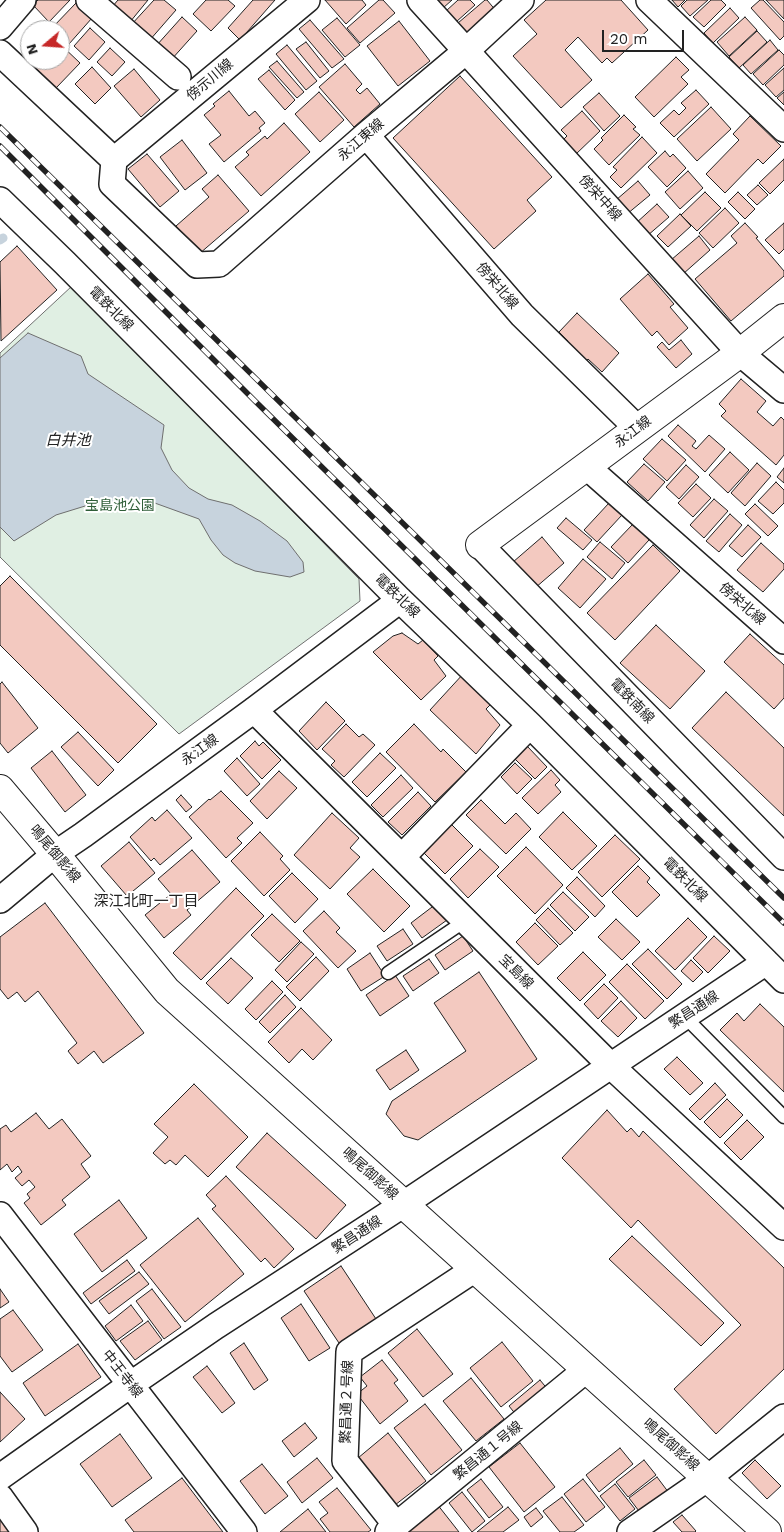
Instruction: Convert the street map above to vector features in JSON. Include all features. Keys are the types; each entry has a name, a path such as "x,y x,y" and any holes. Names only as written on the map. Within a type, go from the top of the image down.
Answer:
{"street":[{"path":"0,27 24,0"},
{"path":"89,0 178,77"},
{"name":"傍示川線","path":"113,172 307,0"},
{"name":"傍栄中線","path":"420,0 740,353 784,390"},
{"name":"永江東線","path":"113,172 196,266 219,264 366,135 466,51 521,0"},
{"path":"649,0 784,130"},
{"path":"0,53 113,172"},
{"name":"傍栄北線","path":"366,135 522,315 637,428"},
{"name":"電鉄北線","path":"4,210 400,600 530,725 784,980"},
{"name":"永江線","path":"480,544 587,467 784,318"},
{"name":"傍栄北線","path":"587,467 784,641"},
{"name":"電鉄南線","path":"480,544 784,857"},
{"name":"永江線","path":"0,900 55,854 254,710 400,600"},
{"name":"宝島線","path":"254,710 610,1065 784,1227"},
{"path":"402,857 530,725"},
{"name":"鳴尾御影線","path":"0,789 167,991 767,1532"},
{"name":"繁昌通線","path":"0,1477 130,1384 404,1204 766,962"},
{"name":"中王寺線","path":"0,1215 244,1532"},
{"name":"繁昌通２号線","path":"392,1529 345,1461 349,1352 475,1270"},
{"name":"繁昌通１号線","path":"392,1529 587,1370"},
{"path":"630,1532 708,1478 784,1417"},
{"path":"0,1497 25,1532"}],"lane":[{"path":"388,973 466,921"},
{"path":"684,1016 784,1117"}],"green space":[{"name":"宝島池公園","path":"72,286 359,579 360,601 179,734 0,557 0,353"}],"water":[{"name":"白井池","path":"28,333 81,356 88,374 164,425 161,448 172,470 189,488 208,499 232,505 260,521 287,541 303,562 304,572 290,577 255,571 235,563 223,555 211,540 199,519 152,502 98,502 56,515 14,541 0,527 0,358"}],"building":[{"path":"38,0 70,0 51,20 47,20 33,5"},
{"path":"118,0 148,0 130,22 112,7"},
{"path":"154,0 164,0 176,10 149,41 131,25"},
{"path":"206,0 228,0 235,6 211,31 193,14"},
{"path":"253,0 275,0 240,40 228,28"},
{"path":"325,0 362,0 366,5 346,24"},
{"path":"379,0 383,0 395,13 360,43 347,28"},
{"path":"437,0 452,0 443,8"},
{"path":"458,0 470,0 475,5 456,22 446,11"},
{"path":"485,0 497,12 470,36 458,23"},
{"path":"546,0 621,0 648,30 612,63 607,58 602,63 578,37 565,50 592,80 561,108 513,56 537,34 524,20"},
{"path":"672,0 685,0 678,7"},
{"path":"687,0 708,0 690,16 681,6"},
{"path":"711,0 721,0 726,5 704,27 693,17"},
{"path":"760,0 763,0 784,22 784,36 780,40 751,8"},
{"path":"766,0 784,0 784,19"},
{"path":"76,3 92,18 70,43 70,20 60,20"},
{"path":"730,8 739,18 713,43 704,33"},
{"path":"182,17 197,31 171,60 156,46"},
{"path":"745,17 757,30 729,56 717,42"},
{"path":"337,18 360,45 345,57 322,30"},
{"path":"310,20 344,59 332,68 299,29"},
{"path":"399,21 430,61 398,86 367,46"},
{"path":"90,28 105,42 89,60 74,46"},
{"path":"757,31 767,42 739,68 729,57"},
{"path":"770,40 778,50 751,74 743,65"},
{"path":"306,42 329,71 320,78 296,49"},
{"path":"287,45 317,81 306,90 276,54"},
{"path":"110,48 125,62 112,76 97,62"},
{"path":"779,50 784,55 784,65 763,85 753,74"},
{"path":"70,54 80,63 56,88 38,70 70,70"},
{"path":"676,57 689,70 681,77 688,84 654,117 635,97"},
{"path":"277,61 304,92 297,98 269,67"},
{"path":"345,64 362,84 356,90 360,94 367,88 380,104 354,127 319,87"},
{"path":"92,67 111,88 95,104 75,84"},
{"path":"784,68 784,90 776,97 765,85"},
{"path":"134,69 160,100 141,117 114,86"},
{"path":"269,70 295,100 285,110 258,79"},
{"path":"460,76 552,177 527,200 536,211 494,249 393,138"},
{"path":"696,90 709,104 674,137 660,123 674,110 679,115 686,108 681,103"},
{"path":"229,91 249,116 255,111 265,123 259,128 261,131 224,162 209,144 221,135 204,115 215,106 213,104"},
{"path":"319,92 344,120 320,142 295,114"},
{"path":"784,92 784,105 777,98"},
{"path":"599,93 620,116 604,131 583,107"},
{"path":"711,107 731,129 697,161 677,139"},
{"path":"582,111 600,131 575,155 562,141 567,136 561,130"},
{"path":"624,115 636,127 633,129 640,135 609,165 594,149 603,140 601,138"},
{"path":"750,116 781,146 763,164 758,159 725,193 706,174 739,140 733,134"},
{"path":"284,123 310,152 261,196 235,167 249,155 246,152 265,136 267,139"},
{"path":"642,137 657,153 621,188 610,177 617,170 613,167"},
{"path":"182,140 207,173 185,190 160,157"},
{"path":"665,151 670,157 673,154 686,168 667,187 648,167"},
{"path":"147,154 179,191 160,207 128,169"},
{"path":"784,159 784,180 770,194 759,183"},
{"path":"688,171 703,188 680,209 665,192"},
{"path":"218,175 249,211 199,254 176,226 209,197 202,189"},
{"path":"638,181 650,195 627,214 616,200"},
{"path":"758,185 768,195 757,205 747,195"},
{"path":"705,192 721,208 697,231 681,215"},
{"path":"738,192 755,209 745,219 728,202"},
{"path":"657,204 669,217 647,236 635,224"},
{"path":"725,208 739,223 713,248 699,233"},
{"path":"680,214 691,226 668,247 657,236"},
{"path":"745,223 784,271 784,276 731,321 695,279 737,243 731,236"},
{"path":"784,223 784,249 779,254 765,240"},
{"path":"699,236 710,250 683,274 671,260"},
{"path":"17,246 57,290 1,341 0,262"},
{"path":"648,274 674,304 670,307 688,328 669,345 657,331 652,336 620,299"},
{"path":"577,313 619,353 602,372 588,359 582,366 562,348 568,341 559,332"},
{"path":"681,340 692,354 676,368 657,347 662,342 669,350"},
{"path":"741,379 766,401 757,412 773,426 781,417 784,420 784,455 776,465 721,416 726,411 719,404"},
{"path":"678,425 696,441 692,446 696,449 709,435 725,449 705,472 668,436"},
{"path":"662,439 686,460 667,481 643,459"},
{"path":"730,452 749,470 728,493 709,475"},
{"path":"757,463 771,476 745,506 731,493"},
{"path":"644,464 665,482 648,501 627,482"},
{"path":"686,465 699,477 679,499 666,487"},
{"path":"784,468 784,483 777,477"},
{"path":"776,482 784,490 784,503 773,514 758,501"},
{"path":"696,484 711,498 693,517 678,503"},
{"path":"714,499 728,511 704,538 690,525"},
{"path":"609,503 622,515 597,542 584,530"},
{"path":"755,504 778,526 768,536 745,514"},
{"path":"730,514 742,525 719,552 706,541"},
{"path":"566,518 592,540 583,550 557,528"},
{"path":"633,524 649,540 628,563 611,547"},
{"path":"748,525 761,537 742,557 729,546"},
{"path":"542,537 564,563 535,588 513,562"},
{"path":"600,542 625,563 612,579 587,557"},
{"path":"761,543 784,564 784,569 763,592 737,570"},
{"path":"653,545 680,571 615,640 587,613"},
{"path":"583,559 606,579 580,608 558,588"},
{"path":"10,576 157,724 118,763 0,645 0,586"},
{"path":"656,625 705,671 670,709 620,663"},
{"path":"402,633 418,644 423,640 438,656 434,660 446,676 421,700 373,652 393,636"},
{"path":"750,634 784,665 784,698 774,709 724,662"},
{"path":"464,673 492,703 486,709 500,725 476,754 430,710"},
{"path":"2,682 38,728 8,753 0,743 0,684"},
{"path":"726,692 784,748 784,816 692,728"},
{"path":"326,702 345,721 317,750 299,731"},
{"path":"346,724 359,737 363,734 375,745 344,777 331,765 335,761 322,749"},
{"path":"414,724 441,752 443,749 466,772 435,802 386,752"},
{"path":"78,732 114,770 98,786 61,747"},
{"path":"255,741 259,746 263,742 281,760 262,779 240,756"},
{"path":"527,746 547,767 535,779 515,759"},
{"path":"52,751 86,795 65,812 31,768"},
{"path":"380,753 396,768 367,797 352,782"},
{"path":"237,758 260,784 247,796 224,771"},
{"path":"515,763 532,779 517,794 501,777"},
{"path":"551,770 560,780 555,785 561,792 538,814 522,798"},
{"path":"279,771 297,788 267,819 250,801"},
{"path":"401,775 413,788 383,817 371,805"},
{"path":"221,791 253,823 237,838 242,843 226,858 189,817"},
{"path":"418,792 431,806 402,835 388,822"},
{"path":"181,795 192,807 186,812 176,800"},
{"path":"481,800 505,824 516,813 531,829 506,854 466,815"},
{"path":"167,810 192,838 160,865 154,858 151,861 130,837 152,817 155,821"},
{"path":"563,812 597,846 572,870 539,837"},
{"path":"332,813 359,838 350,848 360,857 330,889 294,855"},
{"path":"451,824 473,846 445,874 423,852"},
{"path":"260,832 283,856 280,859 290,870 264,896 231,861"},
{"path":"615,835 640,859 602,897 578,872"},
{"path":"129,842 155,873 127,896 101,866"},
{"path":"526,847 563,885 535,914 497,876"},
{"path":"480,849 499,867 468,898 450,879"},
{"path":"192,850 220,882 187,910 191,915 164,938 145,915 171,894 158,879"},
{"path":"638,866 650,878 647,882 660,895 637,917 612,892"},
{"path":"373,869 410,906 384,932 347,894"},
{"path":"292,873 318,899 295,923 269,896"},
{"path":"577,877 605,906 595,917 566,888"},
{"path":"236,888 264,916 201,980 173,953"},
{"path":"563,892 589,917 575,931 550,905"},
{"path":"45,903 144,1033 103,1063 94,1051 78,1064 68,1051 77,1043 38,991 25,1002 17,992 8,999 0,989 0,937"},
{"path":"436,904 447,920 422,938 411,923"},
{"path":"548,908 573,933 560,945 536,920"},
{"path":"324,911 340,928 336,932 356,951 338,968 303,931"},
{"path":"272,914 300,941 279,962 251,935"},
{"path":"688,918 707,937 675,970 655,951"},
{"path":"616,919 640,942 622,960 598,937"},
{"path":"535,923 558,946 538,965 516,942"},
{"path":"403,929 413,944 387,961 377,946"},
{"path":"463,936 473,951 445,970 435,955"},
{"path":"714,936 730,951 708,973 693,958"},
{"path":"301,942 314,954 287,982 275,970"},
{"path":"648,949 682,984 667,999 632,964"},
{"path":"583,952 606,975 580,1001 557,978"},
{"path":"370,953 385,976 361,991 347,969"},
{"path":"316,957 329,971 300,1001 286,987"},
{"path":"231,958 253,978 228,1004 206,983"},
{"path":"429,959 439,973 413,991 403,976"},
{"path":"691,960 703,972 693,982 681,971"},
{"path":"627,964 664,1001 645,1019 609,982"},
{"path":"479,972 537,1059 418,1140 404,1136 386,1114 392,1101 466,1051 434,1003"},
{"path":"395,975 409,996 380,1016 366,995"},
{"path":"272,981 283,992 256,1020 245,1009"},
{"path":"604,984 618,998 598,1019 584,1004"},
{"path":"285,995 296,1007 270,1033 259,1022"},
{"path":"621,1001 637,1018 618,1037 601,1021"},
{"path":"760,1004 784,1027 784,1092 720,1030 737,1013 744,1021"},
{"path":"301,1008 332,1040 313,1060 302,1049 289,1063 268,1042"},
{"path":"406,1050 419,1070 390,1090 376,1070"},
{"path":"677,1057 703,1083 690,1095 664,1069"},
{"path":"715,1083 726,1095 700,1120 689,1109"},
{"path":"194,1084 248,1137 208,1177 185,1155 176,1165 170,1160 165,1164 153,1153 168,1137 154,1124"},
{"path":"727,1099 743,1115 720,1138 704,1122"},
{"path":"607,1110 627,1132 631,1128 639,1137 643,1131 784,1268 784,1369 716,1434 674,1389 741,1325 638,1220 631,1228 562,1158"},
{"path":"36,1113 49,1129 62,1119 91,1156 81,1164 90,1177 62,1200 66,1205 41,1225 24,1203 30,1198 27,1194 35,1187 29,1180 22,1186 15,1178 22,1172 18,1166 12,1172 7,1164 0,1170 0,1129 6,1125 11,1132"},
{"path":"747,1120 764,1137 741,1160 724,1143"},
{"path":"267,1133 346,1205 316,1239 236,1167"},
{"path":"226,1176 294,1249 274,1268 265,1258 261,1262 212,1209 216,1206 206,1195"},
{"path":"119,1200 147,1238 102,1272 74,1234"},
{"path":"198,1218 244,1274 185,1322 140,1265"},
{"path":"632,1236 724,1323 701,1346 609,1259"},
{"path":"127,1260 135,1271 91,1304 83,1293"},
{"path":"341,1266 376,1319 339,1343 304,1291"},
{"path":"139,1272 149,1284 109,1314 99,1301"},
{"path":"0,1289 9,1302 0,1308"},
{"path":"152,1289 181,1327 164,1339 136,1301"},
{"path":"301,1304 330,1348 309,1361 281,1318"},
{"path":"131,1305 143,1321 116,1341 105,1326"},
{"path":"13,1310 43,1350 12,1372 0,1356 0,1319"},
{"path":"148,1321 162,1340 135,1360 120,1341"},
{"path":"417,1329 453,1374 423,1397 388,1353"},
{"path":"502,1342 533,1381 501,1407 470,1368"},
{"path":"244,1343 268,1380 254,1390 230,1353"},
{"path":"78,1344 101,1377 45,1416 23,1383"},
{"path":"382,1360 398,1380 394,1383 408,1401 380,1424 357,1394 367,1386 360,1377"},
{"path":"207,1366 235,1403 222,1413 193,1377"},
{"path":"471,1378 504,1419 476,1441 443,1401"},
{"path":"540,1380 549,1391 517,1416 509,1406"},
{"path":"0,1392 25,1419 0,1442"},
{"path":"425,1404 462,1450 431,1475 394,1428"},
{"path":"305,1423 317,1438 294,1457 282,1441"},
{"path":"388,1433 426,1481 395,1505 358,1458"},
{"path":"120,1434 152,1478 112,1507 80,1464"},
{"path":"520,1443 555,1487 524,1512 489,1467"},
{"path":"620,1448 633,1464 599,1492 586,1475"},
{"path":"317,1458 333,1478 302,1503 287,1482"},
{"path":"644,1460 656,1475 628,1497 616,1482"},
{"path":"755,1460 781,1486 767,1499 742,1473"},
{"path":"262,1464 288,1496 265,1514 240,1481"},
{"path":"657,1477 669,1493 642,1515 629,1498"},
{"path":"182,1478 223,1532 134,1532 125,1520"},
{"path":"481,1479 503,1507 489,1518 467,1490"},
{"path":"583,1479 605,1507 586,1522 564,1494"},
{"path":"615,1484 635,1509 620,1521 600,1496"},
{"path":"337,1488 371,1530 368,1532 330,1532 320,1519 328,1513 319,1502"},
{"path":"462,1492 485,1521 472,1532 449,1503"},
{"path":"562,1497 584,1525 574,1532 560,1532 543,1511"},
{"path":"437,1504 459,1532 403,1532"},
{"path":"508,1507 519,1520 503,1532 477,1532"},
{"path":"536,1508 543,1517 531,1527 524,1517"},
{"path":"308,1509 326,1532 280,1532"},
{"path":"682,1515 695,1532 682,1532 673,1522"},
{"path":"0,1519 10,1532 0,1532"}],"railway":[{"path":"0,127 784,898"},
{"path":"0,146 254,400 784,923"}],"district":[{"name":"深江北町一丁目","path":"146,902"}]}
